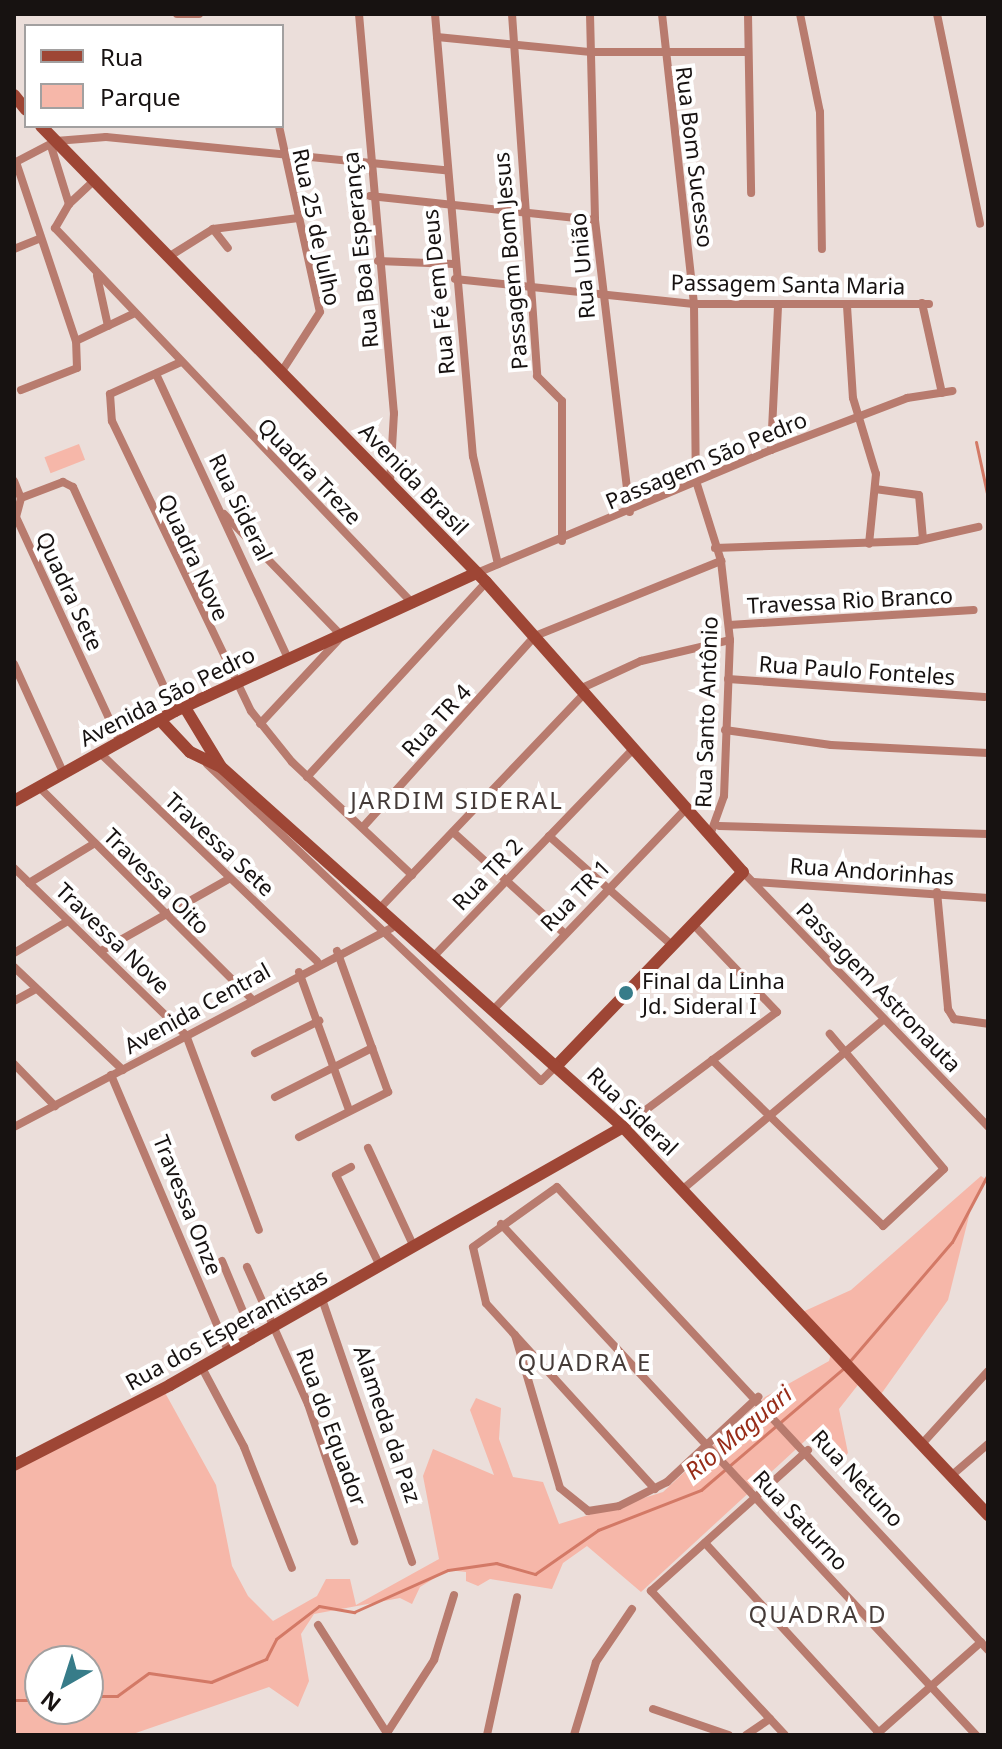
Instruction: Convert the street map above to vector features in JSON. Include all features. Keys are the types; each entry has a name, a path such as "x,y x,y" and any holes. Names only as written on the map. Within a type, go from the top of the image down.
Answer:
{"main road":[{"name":"Avenida Brasil","path":"42,128 53,144 96,179 481,578 584,690 632,750 686,809 715,830 743,872"},
{"name":"Avenida São Pedro","path":"14,801 179,709 288,658 481,578"},
{"name":"Rua Sideral","path":"179,709 221,767 381,907 393,927 435,955 623,1127 988,1515"},
{"path":"159,719 207,764"},
{"name":"Rua Sideral","path":"207,764 221,767"},
{"path":"556,1066 743,872"},
{"name":"Rua dos Esperantistas","path":"14,1465 254,1338 623,1127"}],"street":[{"path":"177,14 199,14"},
{"name":"Rua Boa Esperança","path":"359,14 370,196 394,413 390,483"},
{"name":"Rua Fé em Deus","path":"435,14 446,199 478,486 498,564"},
{"name":"Passagem Bom Jesus","path":"512,14 526,286 539,383 562,401 562,541"},
{"name":"Rua União","path":"590,14 595,220 630,512"},
{"name":"Rua Bom Sucesso","path":"662,14 694,304"},
{"path":"748,14 751,193"},
{"path":"800,14 820,112 822,249"},
{"path":"937,14 980,224"},
{"path":"437,37 514,48 591,52 748,52"},
{"name":"Rua 25 de Julho","path":"279,128 282,154 320,312 282,371"},
{"path":"21,390 77,368 76,341 15,163 53,144 106,137 368,165 445,170"},
{"path":"53,144 69,204"},
{"path":"14,249 52,224 96,179"},
{"path":"370,196 446,199 522,215 595,220"},
{"path":"170,256 213,229 298,218"},
{"name":"Quadra Treze","path":"52,224 97,275 414,604"},
{"path":"213,229 228,248"},
{"path":"378,261 454,264"},
{"path":"97,275 108,326"},
{"name":"Passagem Santa Maria","path":"455,279 694,304 925,304 947,392"},
{"name":"Rua Santo Antônio","path":"694,304 696,481 721,561 730,640 715,830"},
{"path":"771,450 778,306"},
{"path":"847,306 858,417 875,489 869,544"},
{"path":"76,341 135,313"},
{"path":"156,374 181,362"},
{"name":"Quadra Nove","path":"156,374 108,396 123,444 235,683 260,724 307,777 412,875"},
{"name":"Rua Sideral","path":"156,374 288,658"},
{"name":"Passagem São Pedro","path":"307,777 481,578 498,564 562,541 771,450 858,417 947,392"},
{"path":"14,481 21,498"},
{"name":"Quadra Sete","path":"119,740 16,517 21,498 67,483 179,709"},
{"path":"875,489 919,495 923,539"},
{"path":"218,508 342,636"},
{"path":"715,548 869,544 923,539 978,527"},
{"path":"535,636 721,561"},
{"name":"Travessa Rio Branco","path":"729,625 974,610"},
{"name":"Avenida São Pedro","path":"260,724 342,636"},
{"name":"Rua TR 4","path":"363,827 535,636"},
{"name":"Travessa Rio Branco","path":"584,690 641,661 730,640"},
{"path":"14,664 63,772"},
{"name":"Rua Paulo Fonteles","path":"728,679 984,697"},
{"path":"381,907 584,690"},
{"path":"725,730 844,746 988,753"},
{"name":"Rua TR 2","path":"435,955 632,750"},
{"name":"Travessa Sete","path":"99,752 317,961"},
{"path":"207,764 393,927 541,1081 556,1066"},
{"name":"Travessa Oito","path":"39,787 164,915 252,999"},
{"name":"Rua TR 1","path":"493,1010 607,887 686,809"},
{"path":"715,830 988,834"},
{"path":"453,832 564,933"},
{"path":"549,836 673,946"},
{"path":"29,883 95,843"},
{"name":"Travessa Nove","path":"14,868 186,1035"},
{"name":"Passagem Astronauta","path":"743,872 988,1127"},
{"path":"101,951 229,879"},
{"name":"Rua Andorinhas","path":"753,882 937,892 988,898"},
{"path":"937,892 948,1009 954,1019 988,1024"},
{"path":"14,953 68,921"},
{"path":"623,1127 777,1012 693,924"},
{"name":"Avenida Central","path":"14,1127 317,961 393,927"},
{"path":"299,1137 388,1092 337,951"},
{"path":"14,967 123,1070"},
{"path":"299,972 349,1110"},
{"path":"14,1001 36,989"},
{"path":"683,1189 765,1119 826,1075 884,1019"},
{"path":"255,1053 319,1021"},
{"path":"712,1060 765,1119 876,1224 887,1224 943,1171 830,1034"},
{"path":"186,1035 259,1230"},
{"path":"275,1097 372,1048"},
{"path":"14,1064 55,1106"},
{"name":"Travessa Onze","path":"111,1075 228,1351"},
{"path":"368,1148 414,1247"},
{"path":"351,1167 336,1175 380,1266"},
{"name":"Rua Netuno","path":"501,1224 557,1187 569,1192 775,1413 988,1650"},
{"path":"501,1224 473,1247 486,1303 655,1489"},
{"name":"Rua Saturno","path":"501,1224 976,1735"},
{"path":"222,1261 254,1338"},
{"name":"Rua do Equador","path":"247,1267 275,1326 354,1541"},
{"name":"Alameda da Paz","path":"322,1299 412,1562"},
{"path":"515,1335 560,1488 593,1511 655,1489 758,1397"},
{"path":"201,1366 244,1447 292,1568"},
{"path":"921,1445 988,1371"},
{"path":"951,1476 988,1444"},
{"path":"785,1735 651,1591 808,1450"},
{"path":"705,1543 879,1734 981,1642"},
{"path":"318,1625 388,1734 434,1660 454,1595"},
{"path":"487,1735 517,1597"},
{"path":"574,1735 602,1648 632,1609"},
{"path":"653,1709 729,1735"},
{"path":"746,1735 770,1719"}],"green space":[{"path":"79,444 85,460 51,473 44,457"},
{"path":"981,1176 987,1180 972,1204 948,1300 879,1397 861,1381 839,1409 848,1453 836,1468 807,1439 641,1592 587,1546 563,1563 552,1589 490,1579 478,1586 466,1581 466,1572 448,1570 420,1587 412,1604 400,1598 314,1614 301,1634 309,1681 298,1707 269,1687 130,1735 14,1735 14,1470 163,1389 216,1485 232,1566 248,1596 273,1621 317,1596 326,1579 350,1579 356,1605 439,1559 423,1476 433,1449 494,1475 470,1410 476,1398 501,1408 499,1439 513,1477 543,1482 559,1524 663,1492 765,1397 829,1361 832,1350 798,1314 851,1290"}],"waterway":[{"path":"976,442 988,498"},
{"name":"Rio Maguari","path":"849,1362 952,1242 988,1174"},
{"name":"Rio Maguari","path":"104,1696 117,1696 149,1673 211,1682 266,1659 276,1639 319,1606 354,1612 448,1570 496,1563 535,1574 598,1530 701,1490 844,1368"},
{"name":"Rio Maguari","path":"14,1700 24,1700"}],"place":[{"name":"Final da Linha Jd. Sideral I","path":"626,993"}],"district":[{"name":"JARDIM SIDERAL","path":"457,800"},
{"name":"QUADRA E","path":"585,1362"},
{"name":"QUADRA D","path":"818,1614"}]}
